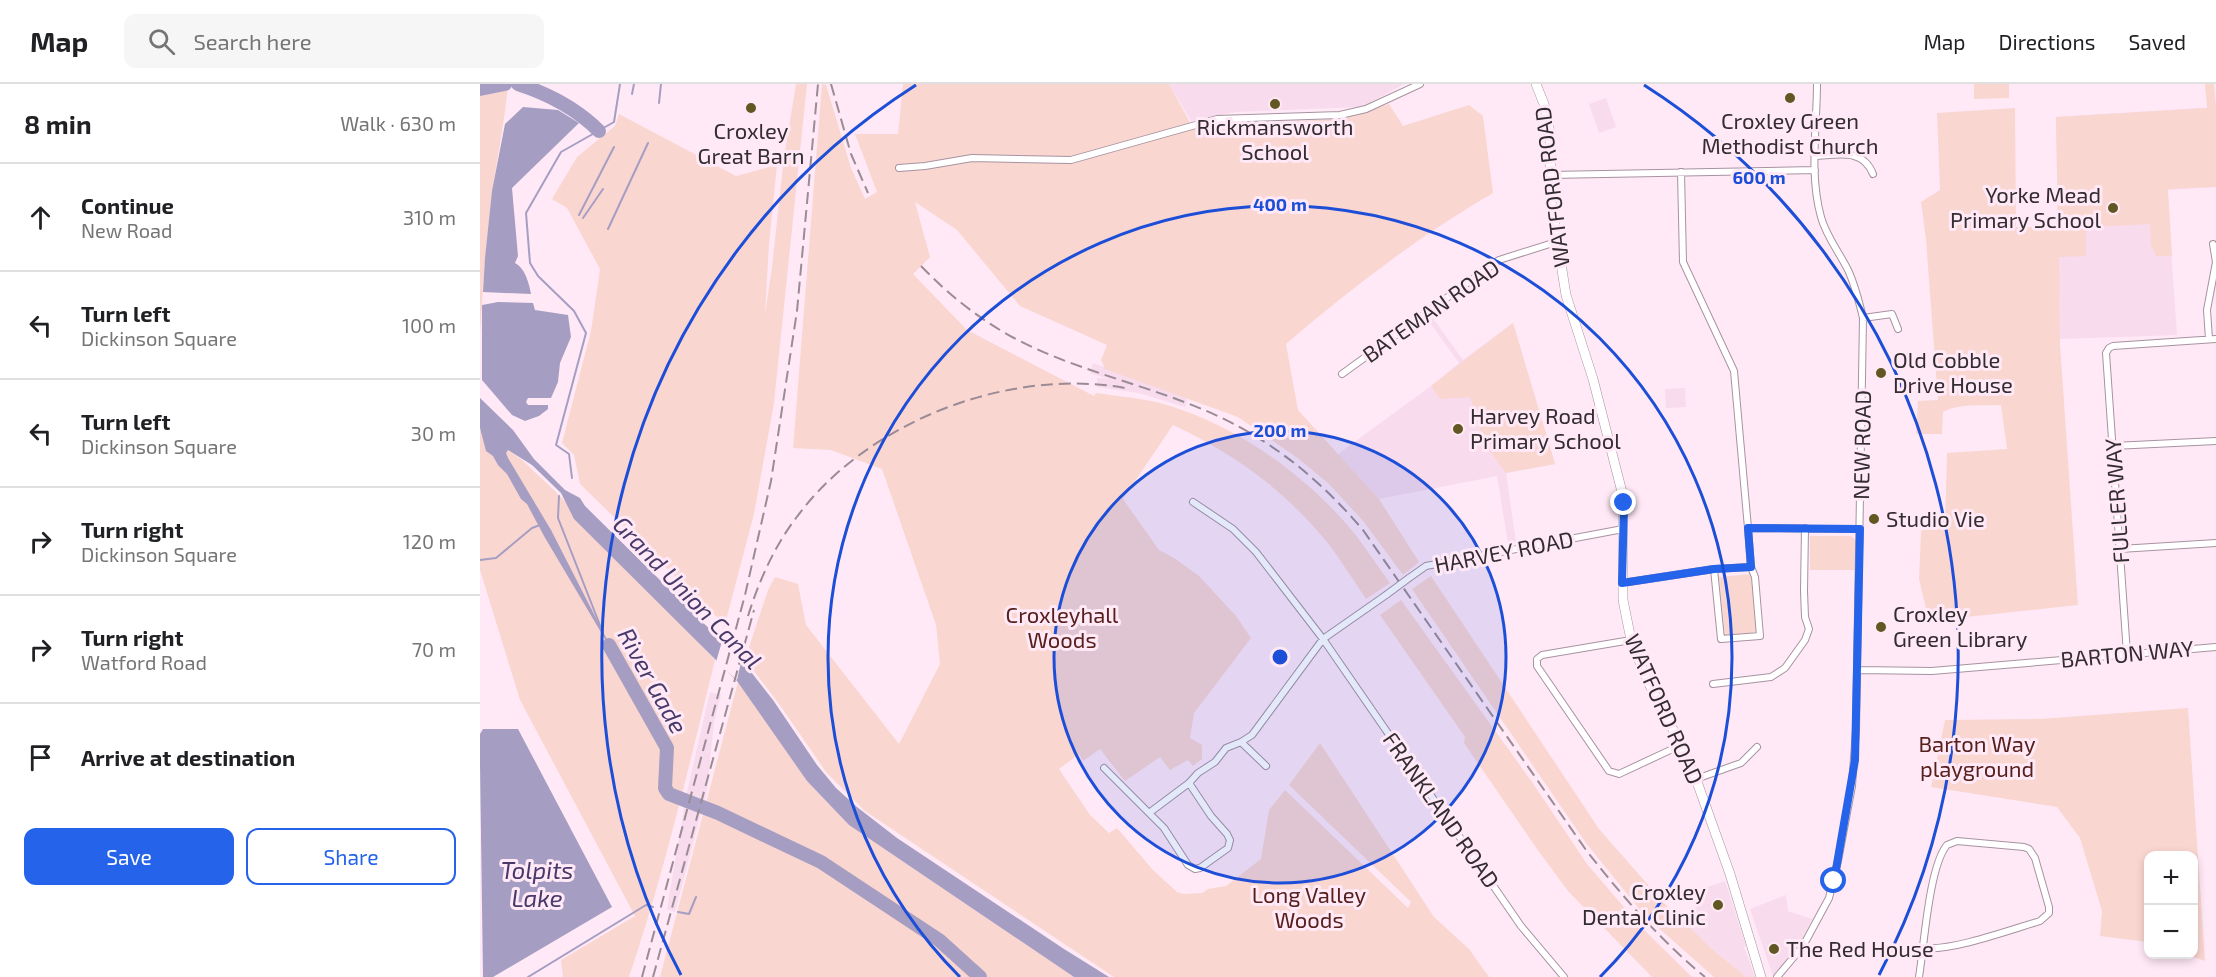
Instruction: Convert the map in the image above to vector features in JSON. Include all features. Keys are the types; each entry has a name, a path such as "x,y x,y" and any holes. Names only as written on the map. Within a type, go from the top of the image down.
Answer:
{"main road":[{"name":"WATFORD ROAD","path":"1536,84 1544,104 1550,133 1551,201 1566,295 1593,379 1621,484 1624,503 1623,600 1631,640 1647,680 1682,745 1696,779 1730,874 1761,977"}],"street":[{"path":"899,168 972,158 1071,160 1217,119 1340,115 1366,109 1420,84"},
{"name":"NEW ROAD","path":"1777,977 1803,946 1829,898 1834,881 1853,777 1858,670 1863,318 1853,281 1826,232 1816,194 1817,84"},
{"path":"1815,156 1855,155 1863,158 1873,174"},
{"path":"1550,174 1815,170"},
{"path":"1681,172 1683,262 1734,371 1751,567 1755,576 1760,636 1721,639 1714,569"},
{"name":"BATEMAN ROAD","path":"1342,374 1499,260 1556,242"},
{"path":"2212,339 2207,310 2216,262 2213,244"},
{"path":"1863,318 1892,314 1898,329"},
{"name":"FULLER WAY","path":"2127,654 2106,353 2113,346 2212,339"},
{"path":"2113,446 2216,441"},
{"name":"FRANKLAND ROAD","path":"1193,502 1233,529 1256,552 1323,639 1521,926 1564,977"},
{"path":"1748,528 1860,529"},
{"path":"1713,684 1771,677 1785,668 1805,640 1809,629 1805,617 1805,528"},
{"name":"HARVEY ROAD","path":"1149,813 1215,762 1226,748 1252,735 1323,639 1426,566 1623,529"},
{"path":"2120,549 2216,543"},
{"path":"1622,583 1714,569 1751,567"},
{"path":"1631,640 1542,655 1537,659 1537,666 1609,771 1615,775 1682,745"},
{"name":"BARTON WAY","path":"1858,670 1932,671 2216,647"},
{"path":"1241,742 1266,766"},
{"path":"1696,779 1741,763 1757,747"},
{"path":"1104,768 1118,785 1126,789 1138,804 1164,828 1191,868 1197,869 1228,848 1230,843 1227,834 1211,816 1190,783"},
{"path":"1919,977 1930,894 1947,845 1957,841 2024,847 2033,853 2049,907 2046,918 1958,944 1935,949 1924,948"}],"shaded area":[{"name":"Rickmansworth School","path":"1169,84 1404,84 1362,107 1235,112 1191,121"},
{"path":"1606,98 1616,127 1599,133 1589,104"},
{"name":"Yorke Mead Primary School","path":"2216,107 2216,187 2167,190 2177,335 2060,339 2056,117"},
{"name":"Harvey Road Primary School","path":"1432,317 1463,360 1513,323 1555,464 1506,473 1516,542 1508,543 1497,476 1379,499 1338,454 1459,363 1428,320"},
{"path":"1093,363 1188,397 1185,407 1139,393 1097,387 1097,378 1109,379 1090,373"},
{"path":"1685,388 1686,407 1666,408 1665,389"},
{"path":"710,692 721,695 714,722 707,790 675,912 667,909 687,792"},
{"path":"1725,881 1755,977 1746,977 1679,918 1697,911 1690,893"},
{"path":"1786,895 1788,911 1812,919 1801,940 1773,976 1750,909"}],"green space":[{"path":"480,84 508,84 490,212 480,334"},
{"path":"796,84 807,84 774,403 754,514 724,628 722,622 580,484 574,455 562,443 591,331 600,269 567,208 552,199 577,157 615,126 619,114 736,176 777,165 765,314 784,157"},
{"name":"Croxleyhall Woods","path":"822,84 826,85 851,168 865,199 877,192 855,134 898,134 903,84 1169,84 1193,128 1228,122 1339,118 1389,104 1403,126 1469,105 1483,116 1493,193 1438,227 1386,264 1286,344 1298,410 1379,499 1419,562 1403,575 1364,522 1329,484 1299,459 1238,417 1105,369 1101,360 1107,345 1020,306 957,230 915,202 930,257 913,274 967,330 1094,396 1096,393 1144,400 1188,412 1216,424 1267,454 1314,491 1335,512 1355,534 1390,583 1366,599 1327,542 1293,505 1238,461 1173,425 1123,499 1159,550 1199,576 1236,616 1251,638 1194,713 1190,738 1202,745 1202,759 1193,766 1188,760 1170,770 1160,757 1125,781 1100,749 1083,761 1079,754 1059,769 1090,815 1109,833 1117,828 1153,870 1177,892 1202,893 1208,889 1226,886 1261,859 1269,810 1285,790 1408,908 1411,902 1289,785 1320,743 1434,917 1469,949 1489,977 1114,977 865,811 826,772 745,659 768,590 775,577 798,584 806,625 899,744 940,664 936,625 882,469 831,450 793,448"},
{"path":"1974,84 2009,84 2009,98 1974,99"},
{"path":"2205,84 2214,84 2216,187 2168,189 2172,256 2156,256 2151,245 2150,224 2091,227 2086,232 2086,256 2059,257 2060,344 2078,605 1929,621 1919,579 1921,531 1927,526 1945,525 1947,453 2007,449 2001,405 1964,406 1949,409 1943,412 1942,434 1916,434 1918,401 1938,400 1921,202 1940,190 1937,113 2015,108 2016,227 2058,227 2056,117 2207,108"},
{"path":"1513,323 1555,464 1506,473 1484,443 1470,397 1440,399 1431,386"},
{"path":"480,430 522,460 556,492 715,660 665,859 629,977 563,977 561,960 635,916 520,700 480,570"},
{"path":"1810,536 1851,536 1857,541 1857,570 1810,570"},
{"path":"1751,574 1757,632 1725,636 1719,577"},
{"path":"1431,576 1599,829 1664,903 1711,948 1746,977 1714,977 1645,916 1586,843 1412,589"},
{"path":"1401,600 1532,782 1587,864 1641,927 1692,977 1652,977 1568,891 1464,743 1465,737 1380,615"},
{"path":"738,682 807,781 849,825 1074,977 660,977"},
{"name":"Barton Way playground","path":"2188,708 2198,851 2144,851 2144,942 2100,936 2102,911 2080,838 2057,807 1931,787 1945,720 2040,719"},
{"path":"2198,857 2205,961 2198,959"}],"water":[{"path":"523,107 558,110 579,123 512,188 518,256 515,263 524,272 531,294 483,292 492,191 505,124"},
{"path":"498,302 533,303 535,310 568,315 571,337 560,363 558,382 551,398 528,398 526,402 528,405 548,405 548,409 539,416 525,421 512,415 482,380 482,305"},
{"path":"480,398 513,430 534,459 565,490 580,498 585,506 744,663 836,788 897,838 1109,977 1074,977 849,825 807,781 737,681 574,519 561,493 532,465 508,450 506,453 508,458 551,530 618,661 527,504 521,499 507,474 486,451 480,428"},
{"name":"Tolpits Lake","path":"483,729 518,729 612,907 493,977 483,977 480,734"}],"pier":[{"path":"723,638 742,658 737,680 716,662"}],"waterway":[{"path":"480,89 505,84"},
{"path":"518,84 562,103 581,115 599,131"},
{"path":"572,478 569,454 556,445 586,333 574,311 538,276 530,263 526,213 561,152 614,122 620,84"},
{"path":"632,94 634,84"},
{"path":"659,103 661,84"},
{"path":"608,229 648,143"},
{"path":"579,215 614,147"},
{"path":"583,218 603,189"},
{"path":"559,496 558,518 603,633"},
{"path":"480,560 496,558 532,528 540,525"},
{"name":"River Gade","path":"609,645 667,748 665,788 669,794 718,813 821,862 939,940 980,977"},
{"path":"678,912 689,914 696,897"},
{"path":"528,977 646,905 653,907"}],"railway":[{"path":"642,977 745,595 771,481 797,311 818,84"},
{"path":"831,84 851,154 868,193"},
{"path":"921,266 965,306 1014,338 1065,361 1171,397 1222,418 1262,440 1316,481 1363,530 1586,850 1642,917 1705,977"},
{"path":"748,616 768,565 796,518 825,484 860,454 900,429 943,409 988,395 1034,386 1080,384 1125,388"},
{"path":"653,977 754,610"}],"place":[{"name":"Croxley Green Methodist Church","path":"1790,98"},
{"name":"Rickmansworth School","path":"1275,104"},
{"name":"Croxley Great Barn","path":"751,108"},
{"name":"Yorke Mead Primary School","path":"2113,208"},
{"name":"Old Cobble Drive House","path":"1881,373"},
{"name":"Harvey Road Primary School","path":"1458,429"},
{"name":"Studio Vie","path":"1874,519"},
{"name":"Croxley Green Library","path":"1881,627"},
{"name":"Croxley Dental Clinic","path":"1718,905"},
{"name":"The Red House","path":"1774,949"}],"route":[{"path":"1624,503 1622,583 1714,569 1751,567 1748,528 1860,529 1855,760 1834,881"}],"water label":[{"name":"Grand Union Canal","path":"687,593"}],"park label":[{"name":"Long Valley Woods","path":"1309,908"}]}
